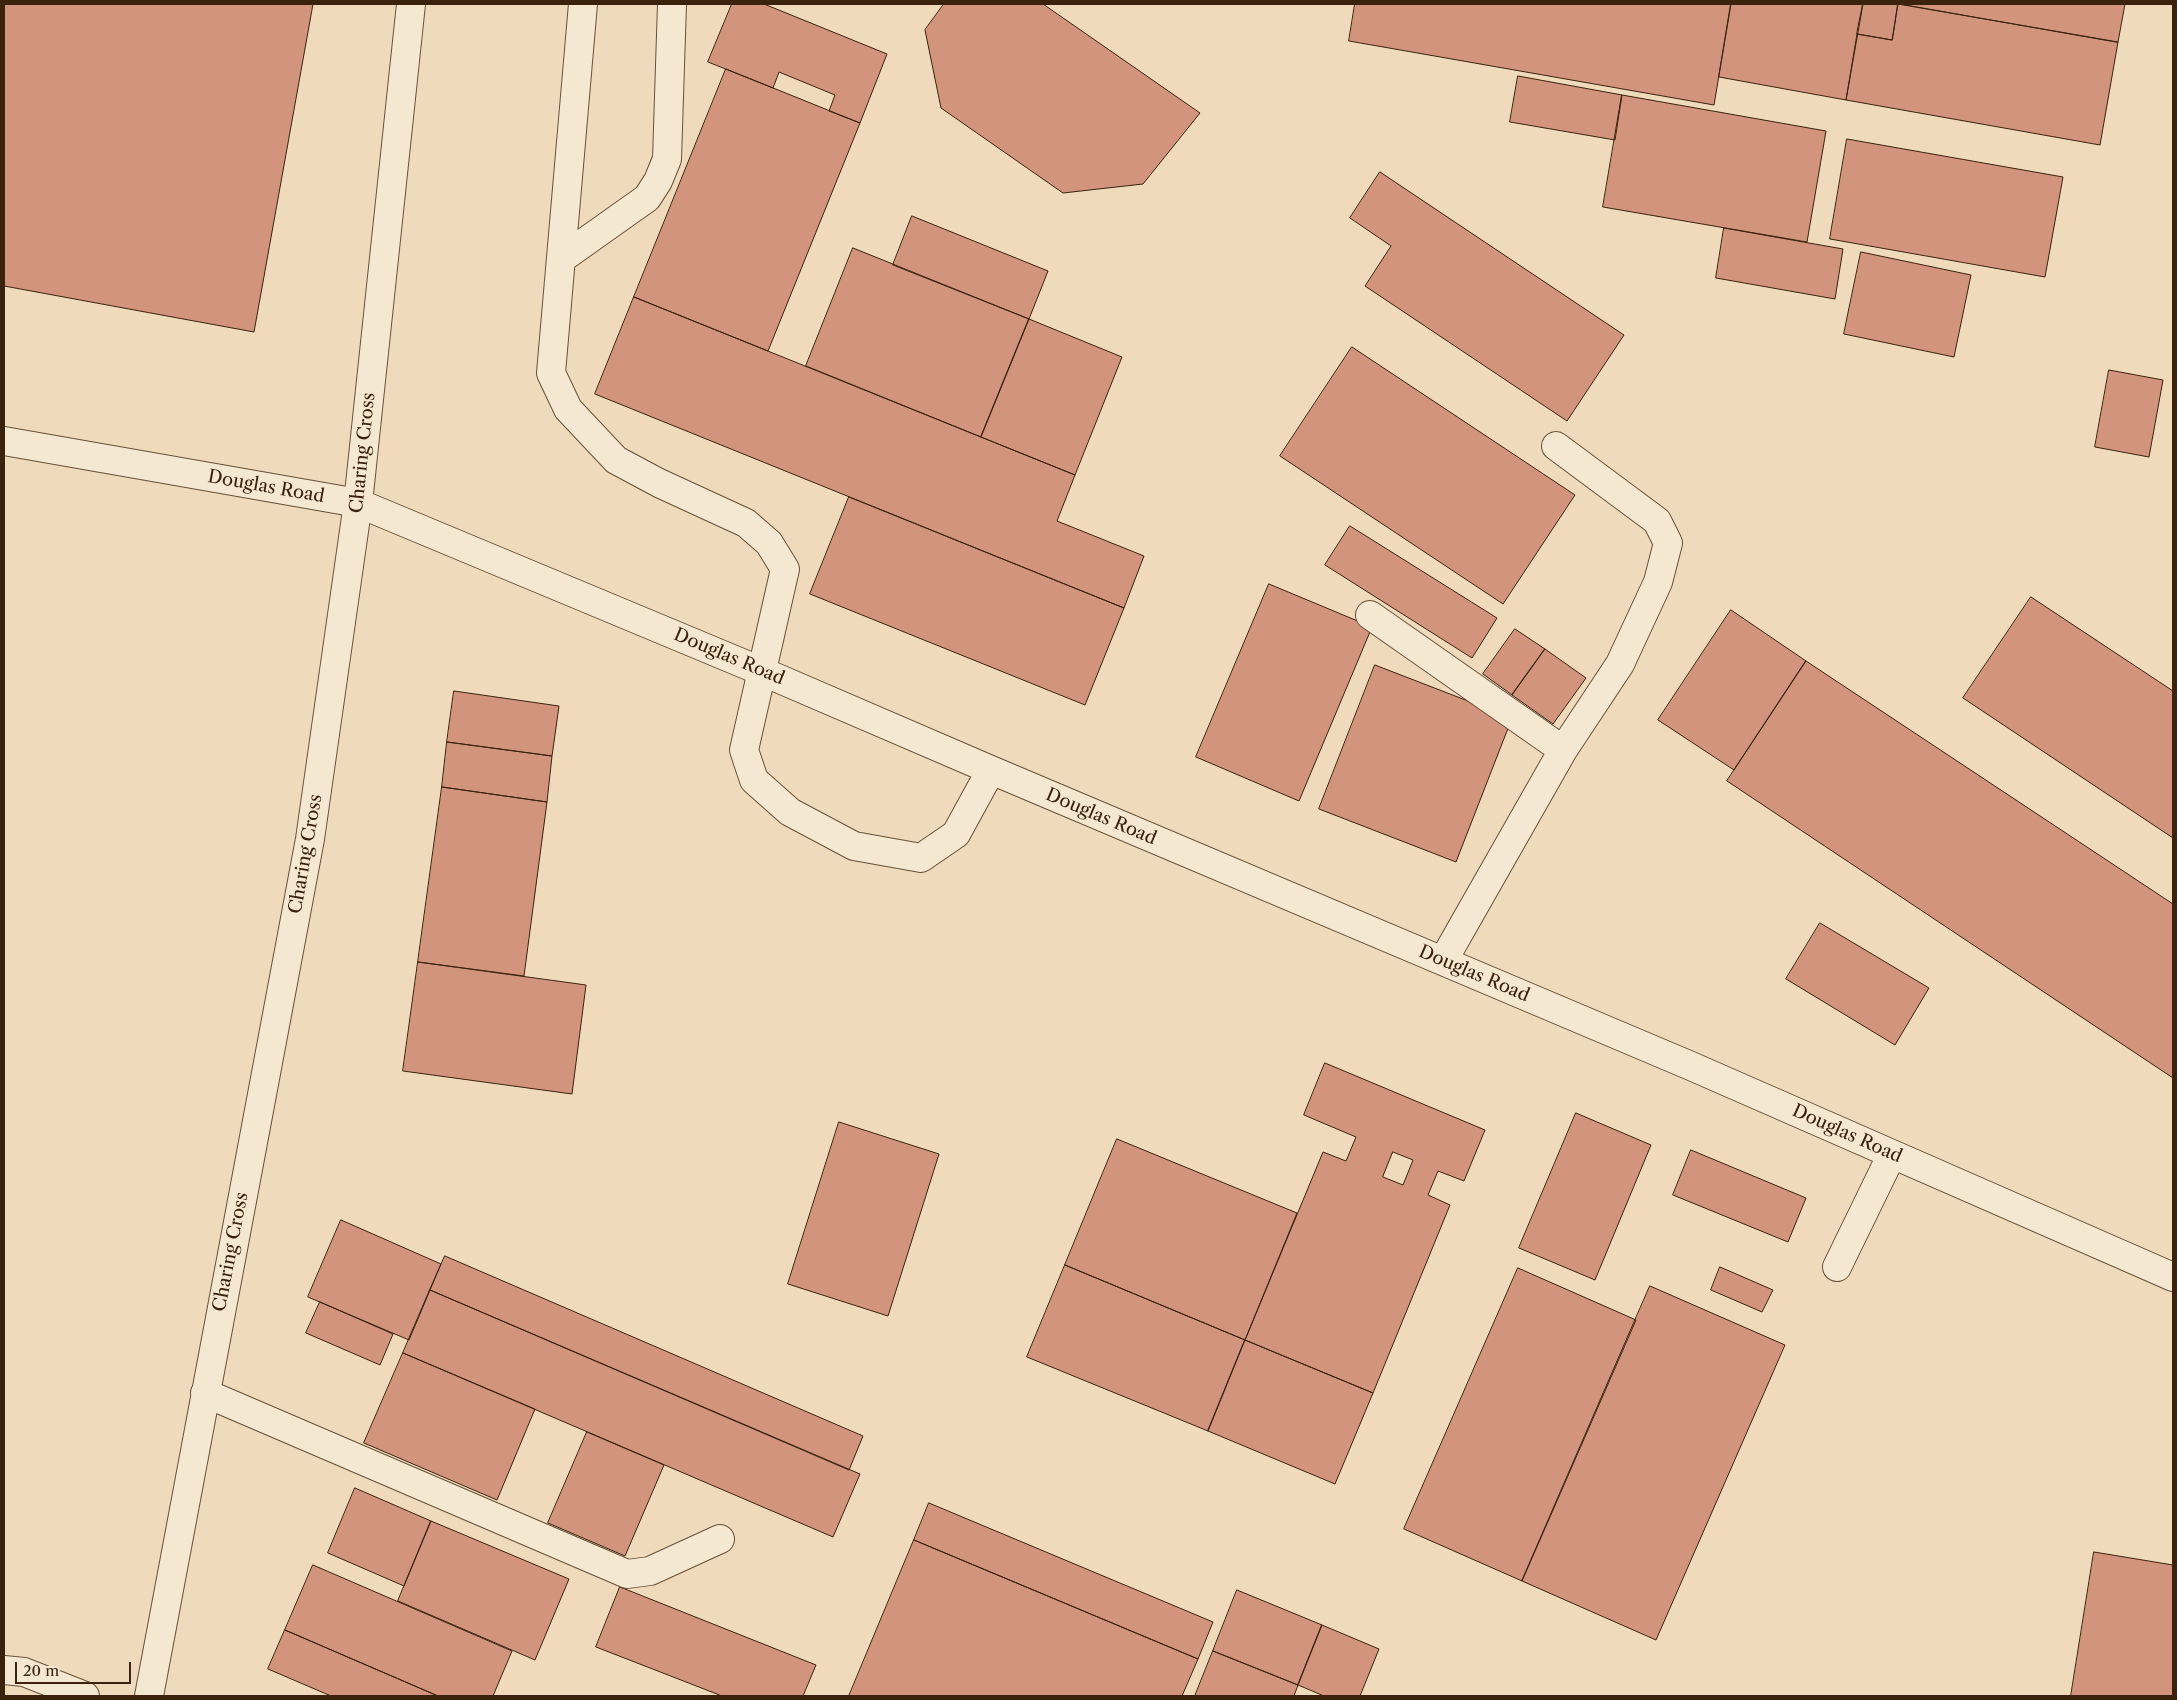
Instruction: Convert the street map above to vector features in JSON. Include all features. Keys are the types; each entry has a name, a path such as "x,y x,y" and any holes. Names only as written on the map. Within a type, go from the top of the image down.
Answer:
{"street":[{"name":"Charing Cross","path":"149,1696 310,839 358,503 410,4"},
{"path":"583,4 552,373 568,409 616,460 659,483 746,523 769,543 786,570 761,670 744,750 754,780 790,812 854,846 921,858 956,834 991,770"},
{"path":"561,259 646,198 658,180 666,159 672,4"},
{"name":"Douglas Road","path":"4,440 358,503 761,670 1892,1154 2173,1277"},
{"path":"1443,961 1563,750 1620,664 1658,582 1668,543 1657,521 1556,446"},
{"path":"1370,615 1563,750"},
{"path":"1838,1267 1892,1154"},
{"path":"205,1394 627,1574 641,1574 650,1571 720,1539"},
{"path":"4,1670 24,1672 85,1696"}],"building":[{"path":"4,4 313,4 254,332 4,286"},
{"path":"732,4 764,4 887,54 860,123 829,111 835,95 779,72 773,88 708,62"},
{"path":"944,4 1043,4 1200,113 1143,184 1063,193 941,108 925,30"},
{"path":"1355,4 1731,4 1714,105 1349,41"},
{"path":"1731,4 1863,4 1846,100 1719,77"},
{"path":"1863,4 1898,4 1892,40 1857,34"},
{"path":"1898,4 2118,42 2100,145 1846,100 1857,34 1892,40"},
{"path":"1900,4 2125,4 2118,42"},
{"path":"726,69 860,123 768,351 634,297"},
{"path":"1518,76 1622,95 1615,140 1510,122"},
{"path":"1622,95 1826,131 1807,242 1603,207"},
{"path":"1847,139 2063,177 2045,277 1830,239"},
{"path":"1380,172 1624,335 1567,421 1365,286 1391,246 1350,218"},
{"path":"912,216 1048,271 1029,319 893,265"},
{"path":"1724,228 1843,249 1835,299 1716,278"},
{"path":"853,248 1029,319 981,437 806,366"},
{"path":"1861,252 1971,275 1954,357 1844,334"},
{"path":"634,297 1075,475 1057,521 1144,556 1124,608 595,394"},
{"path":"1029,319 1122,357 1075,475 981,437"},
{"path":"1352,347 1575,495 1503,604 1280,456"},
{"path":"2109,370 2163,380 2149,457 2095,447"},
{"path":"849,497 1124,608 1085,705 810,594"},
{"path":"1350,526 1497,618 1472,658 1325,565"},
{"path":"1269,584 1372,627 1299,801 1196,757"},
{"path":"2031,597 2173,691 2173,838 1963,698"},
{"path":"1731,610 1806,661 1734,770 1658,720"},
{"path":"1515,629 1545,649 1512,695 1483,674"},
{"path":"1545,649 1586,678 1553,724 1512,695"},
{"path":"1806,661 2173,904 2173,1078 1727,781"},
{"path":"1375,665 1512,718 1456,862 1319,809"},
{"path":"454,691 559,706 552,756 447,742"},
{"path":"447,742 552,756 547,802 442,787"},
{"path":"442,787 547,802 524,976 418,962"},
{"path":"1820,923 1929,988 1895,1045 1786,979"},
{"path":"418,962 586,985 572,1094 403,1071"},
{"path":"1325,1063 1485,1130 1464,1181 1438,1171 1428,1195 1450,1205 1373,1393 1245,1340 1323,1152 1346,1161 1356,1137 1304,1115","holes":["1393,1152 1413,1160 1403,1185 1383,1177"]},
{"path":"1576,1113 1651,1145 1595,1280 1519,1248"},
{"path":"839,1122 939,1154 888,1316 788,1284"},
{"path":"1117,1139 1297,1213 1245,1340 1065,1265"},
{"path":"1691,1150 1806,1198 1788,1242 1673,1195"},
{"path":"341,1220 441,1264 409,1340 308,1297"},
{"path":"445,1256 863,1436 849,1470 430,1290"},
{"path":"1065,1265 1245,1340 1208,1431 1027,1357"},
{"path":"1720,1267 1773,1290 1762,1312 1711,1290"},
{"path":"1518,1268 1636,1320 1522,1581 1404,1529"},
{"path":"1650,1286 1785,1345 1656,1640 1522,1581"},
{"path":"430,1290 860,1474 833,1537 403,1353"},
{"path":"320,1302 393,1334 380,1365 306,1333"},
{"path":"1245,1340 1373,1393 1335,1484 1208,1431"},
{"path":"403,1353 535,1409 497,1500 364,1443"},
{"path":"587,1432 664,1465 625,1556 548,1523"},
{"path":"355,1488 431,1521 404,1586 328,1553"},
{"path":"929,1503 1213,1622 1198,1659 914,1540"},
{"path":"431,1521 569,1579 535,1660 398,1601"},
{"path":"914,1540 1198,1659 1182,1696 849,1696"},
{"path":"2094,1552 2173,1565 2173,1696 2071,1696"},
{"path":"313,1565 512,1651 493,1696 438,1696 285,1630"},
{"path":"620,1587 816,1665 803,1696 722,1696 596,1647"},
{"path":"1237,1590 1322,1625 1298,1685 1213,1651"},
{"path":"1322,1625 1379,1649 1360,1696 1324,1696 1298,1685"},
{"path":"285,1630 438,1696 331,1696 268,1669"},
{"path":"1213,1651 1298,1685 1294,1696 1195,1696"}]}
